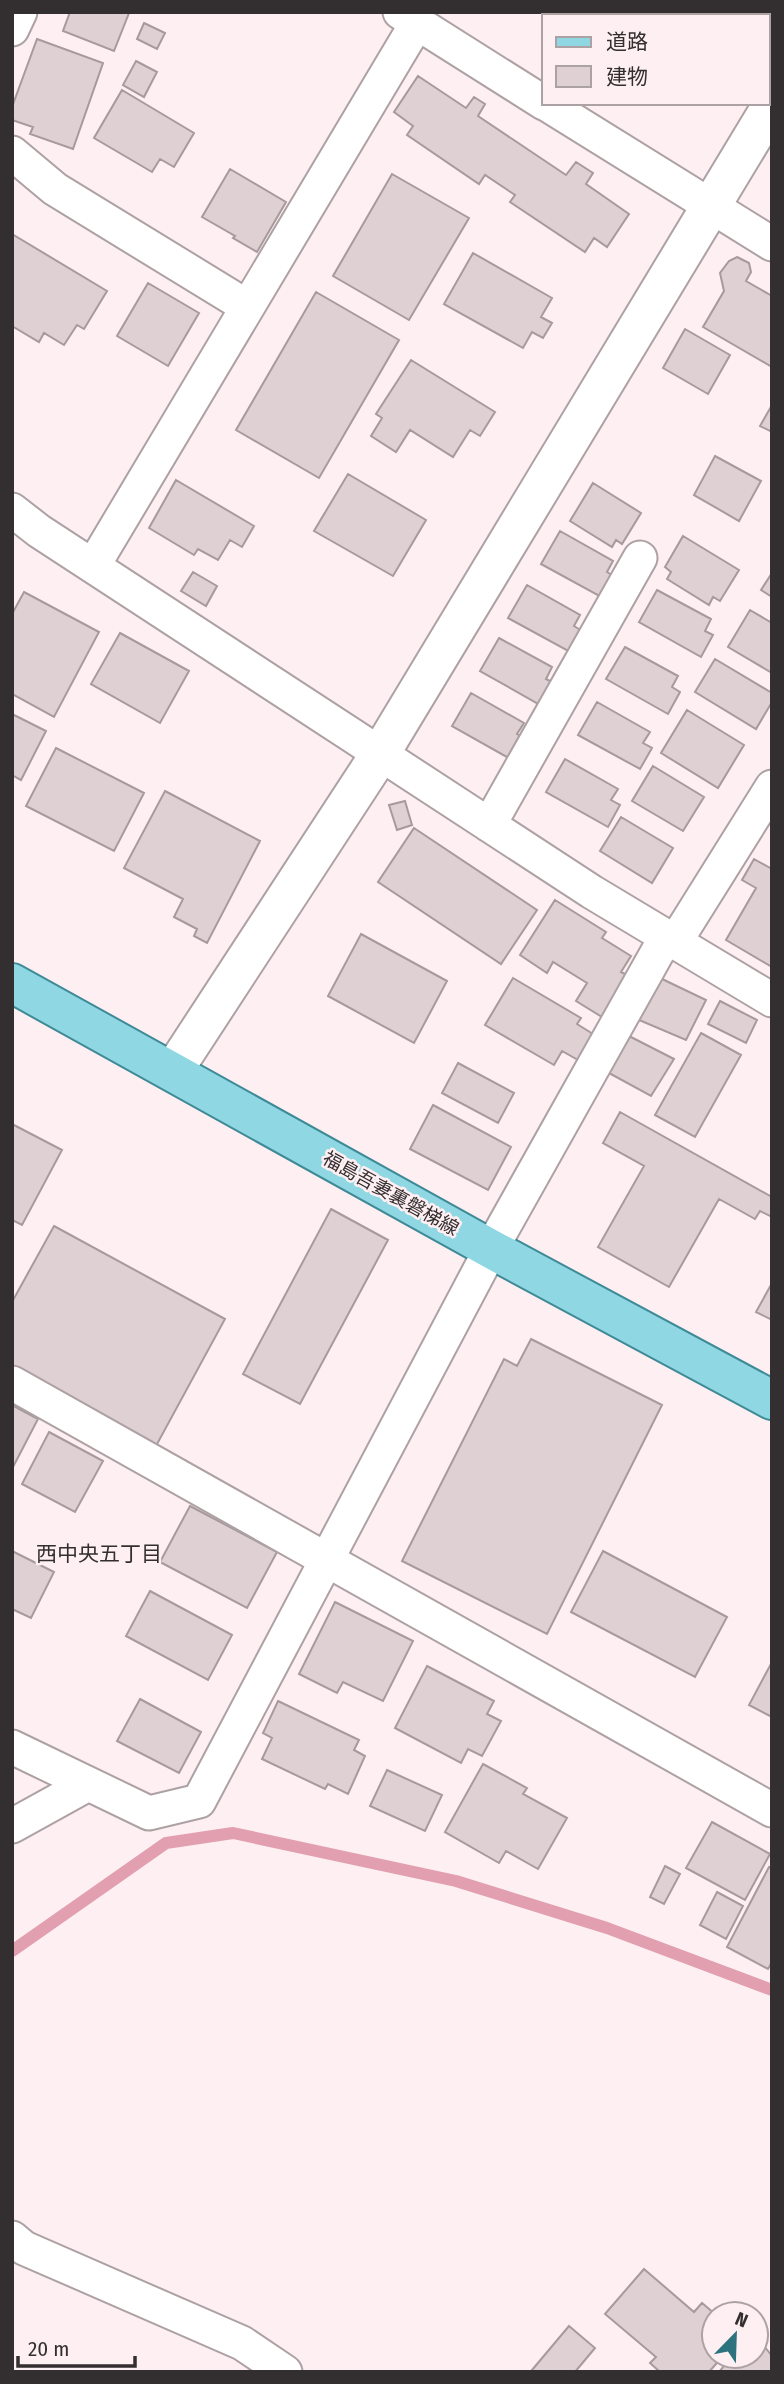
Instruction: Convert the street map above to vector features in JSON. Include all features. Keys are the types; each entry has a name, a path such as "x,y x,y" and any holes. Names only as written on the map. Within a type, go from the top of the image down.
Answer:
{"main road":[{"name":"福島吾妻裏磐梯線","path":"12,983 491,1249 772,1400"}],"street":[{"path":"12,29 20,12"},
{"path":"93,566 246,306 409,18 542,101"},
{"path":"548,105 772,244"},
{"path":"173,1071 380,754 772,105"},
{"path":"12,153 55,189 246,306"},
{"path":"12,510 489,825 772,1000"},
{"path":"489,825 640,558"},
{"path":"12,1747 149,1813 199,1801 491,1249 671,939 772,787"},
{"path":"12,1383 772,1810"},
{"path":"12,1826 88,1784"},
{"path":"12,2238 24,2248 242,2343 285,2372"}],"building":[{"path":"70,12 129,13 114,51 63,31"},
{"path":"589,12 653,12 652,14"},
{"path":"144,23 165,33 157,49 137,39"},
{"path":"37,39 103,63 73,149 30,134 33,127 12,120 12,107"},
{"path":"136,61 157,72 144,97 123,85"},
{"path":"418,76 466,108 474,97 485,104 478,116 566,175 576,162 593,173 586,184 629,214 607,247 594,238 585,252 510,202 515,195 485,175 479,184 407,135 413,126 394,112"},
{"path":"122,90 194,133 174,167 160,159 152,172 94,138"},
{"path":"230,169 286,202 257,252 202,217"},
{"path":"392,174 469,218 409,320 333,276"},
{"path":"12,234 107,291 84,329 77,325 64,345 44,333 39,342 12,326"},
{"path":"473,253 552,298 541,317 552,323 543,338 532,332 523,348 444,304"},
{"path":"737,257 749,263 751,272 746,281 772,296 772,367 703,327 724,291 720,273 729,261"},
{"path":"148,283 199,313 168,366 117,336"},
{"path":"316,292 399,340 319,478 236,430"},
{"path":"685,329 730,355 708,394 663,368"},
{"path":"411,360 495,412 480,436 470,430 453,457 410,430 396,452 371,436 382,418 376,414"},
{"path":"772,405 772,432 760,426"},
{"path":"715,456 761,481 739,521 694,495"},
{"path":"348,474 426,520 393,576 314,531"},
{"path":"176,480 254,526 242,547 230,540 218,560 198,549 194,555 149,528"},
{"path":"593,483 641,513 622,544 616,540 612,547 570,521"},
{"path":"560,531 613,561 607,572 615,577 603,598 541,564"},
{"path":"683,536 739,570 720,601 713,597 709,605 667,579 671,572 665,567"},
{"path":"193,572 217,586 206,606 181,591"},
{"path":"772,573 772,597 761,590"},
{"path":"527,585 580,615 574,626 582,631 570,652 508,618"},
{"path":"657,590 711,619 705,631 713,635 701,657 639,622"},
{"path":"24,592 99,632 54,717 12,694 12,614"},
{"path":"750,610 772,623 772,673 728,647"},
{"path":"120,633 189,671 160,723 91,684"},
{"path":"499,638 552,667 546,679 554,683 542,706 480,671"},
{"path":"625,647 678,676 672,687 680,692 668,714 606,679"},
{"path":"715,659 772,693 772,702 756,729 695,692"},
{"path":"471,693 524,723 517,734 526,739 514,761 452,726"},
{"path":"597,702 650,732 643,743 652,748 640,769 578,735"},
{"path":"687,710 744,745 718,788 661,753"},
{"path":"12,714 46,731 21,780 12,775"},
{"path":"56,748 144,793 114,851 26,806"},
{"path":"565,759 618,789 611,800 620,805 608,827 546,792"},
{"path":"653,766 704,797 683,831 632,801"},
{"path":"165,791 260,841 207,943 194,936 197,929 174,917 183,899 124,868"},
{"path":"405,801 412,825 397,830 389,805"},
{"path":"621,817 673,848 652,883 600,851"},
{"path":"414,828 537,910 501,964 378,882"},
{"path":"754,859 772,869 772,967 726,940 756,888 742,880"},
{"path":"555,900 606,932 602,938 631,956 621,972 627,975 602,1017 576,1001 587,983 553,962 547,973 520,955"},
{"path":"361,934 447,981 414,1043 328,996"},
{"path":"513,978 581,1018 577,1024 593,1034 578,1060 562,1051 554,1065 485,1025"},
{"path":"660,978 706,1000 686,1040 639,1020"},
{"path":"720,1001 757,1020 746,1043 708,1024"},
{"path":"701,1033 741,1055 695,1137 655,1115"},
{"path":"629,1036 674,1059 651,1096 609,1073"},
{"path":"458,1063 514,1093 498,1123 442,1093"},
{"path":"433,1105 511,1147 488,1190 410,1149"},
{"path":"620,1112 772,1197 772,1217 760,1211 755,1219 719,1199 669,1287 598,1247 644,1166 603,1143"},
{"path":"12,1124 62,1150 22,1225 12,1220"},
{"path":"331,1209 388,1240 300,1404 243,1374"},
{"path":"54,1226 225,1319 156,1446 12,1368 12,1302"},
{"path":"772,1283 772,1320 756,1312"},
{"path":"531,1339 662,1405 547,1634 402,1561 504,1359 517,1366"},
{"path":"12,1405 38,1419 13,1467 12,1466"},
{"path":"49,1432 103,1461 75,1512 22,1484"},
{"path":"190,1506 277,1552 247,1608 160,1562"},
{"path":"12,1551 54,1572 31,1618 12,1609"},
{"path":"603,1551 727,1617 695,1677 571,1612"},
{"path":"150,1591 232,1635 208,1680 126,1636"},
{"path":"335,1602 413,1641 383,1701 343,1682 337,1693 299,1674"},
{"path":"772,1662 772,1717 749,1705"},
{"path":"427,1666 494,1701 487,1714 501,1721 482,1756 468,1749 461,1763 395,1728"},
{"path":"140,1699 201,1732 179,1773 117,1741"},
{"path":"278,1701 359,1740 354,1750 365,1756 348,1794 328,1784 325,1789 262,1759 272,1738 263,1733"},
{"path":"483,1764 527,1788 523,1794 567,1818 538,1869 506,1851 499,1863 445,1832"},
{"path":"387,1770 442,1795 425,1831 370,1806"},
{"path":"712,1822 770,1854 745,1900 686,1868"},
{"path":"665,1866 680,1874 664,1904 650,1897"},
{"path":"769,1867 772,1868 772,1962 768,1969 727,1947"},
{"path":"717,1892 743,1906 726,1939 700,1925"},
{"path":"644,2269 694,2312 700,2305 700,2370 711,2370 660,2372 650,2363 656,2357 605,2314"},
{"path":"569,2326 595,2348 575,2372 534,2372 532,2370"},
{"path":"770,2354 772,2356 772,2372 719,2372 770,2370"}],"waterway":[{"path":"12,1951 166,1843 233,1833 456,1881 607,1928 772,1990"}],"district":[{"name":"西中央五丁目","path":"99,1554"}]}
